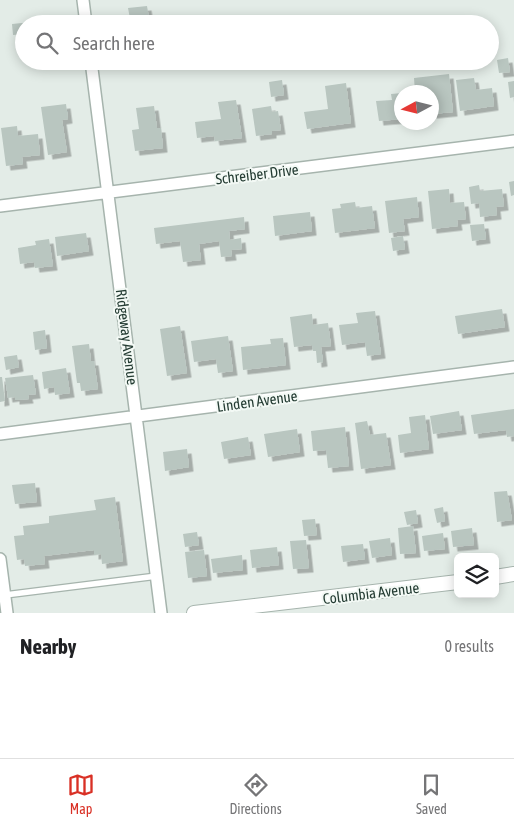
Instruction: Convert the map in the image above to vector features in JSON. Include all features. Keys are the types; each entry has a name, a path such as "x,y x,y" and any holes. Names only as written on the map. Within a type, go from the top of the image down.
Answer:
{"street":[{"path":"83,0 85,15"},
{"name":"Ridgeway Avenue","path":"92,70 161,613"},
{"name":"Schreiber Drive","path":"0,206 514,141"},
{"name":"Linden Avenue","path":"0,434 137,418 514,367"},
{"path":"0,559 7,613"},
{"path":"499,576 514,574"},
{"name":"Columbia Avenue","path":"194,613 270,609 454,583"}],"lane":[{"path":"5,595 156,576"}],"building":[{"path":"147,6 148,15 129,15 128,8"},
{"path":"12,24 15,24 15,35 13,35"},
{"path":"508,58 510,72 499,73 499,60"},
{"path":"449,74 453,112 439,113 439,85 414,85 414,78"},
{"path":"474,78 476,90 492,88 494,106 460,111 456,80"},
{"path":"282,80 284,95 271,97 269,82"},
{"path":"514,81 514,97 510,98 508,82"},
{"path":"346,83 351,123 307,129 304,112 328,109 325,86"},
{"path":"391,94 394,94 394,120 379,121 376,101 392,100"},
{"path":"236,100 242,138 215,141 214,136 197,138 195,122 221,119 218,102"},
{"path":"66,104 68,119 62,120 67,152 48,155 41,107"},
{"path":"154,106 157,128 161,128 163,148 135,151 132,130 139,129 136,108"},
{"path":"271,106 272,112 278,111 281,130 272,131 272,134 256,136 252,109"},
{"path":"17,126 18,136 38,134 40,155 22,157 23,164 6,166 1,128"},
{"path":"514,181 514,195 511,196 509,182"},
{"path":"479,185 480,191 502,189 504,206 496,207 497,215 480,217 479,203 471,204 469,187"},
{"path":"449,189 450,203 464,202 466,219 457,220 458,226 432,229 428,191"},
{"path":"417,197 419,217 403,219 405,231 389,233 385,201"},
{"path":"355,202 356,208 372,206 375,228 335,233 332,209 341,208 340,204"},
{"path":"310,212 312,231 275,236 273,216"},
{"path":"244,217 245,229 229,231 230,240 241,238 242,249 231,250 232,256 221,257 219,241 199,244 201,260 183,262 180,241 156,244 154,228"},
{"path":"484,224 486,239 472,241 470,225"},
{"path":"86,233 89,251 57,256 55,237"},
{"path":"403,236 405,249 393,251 391,238"},
{"path":"49,239 53,266 35,268 34,262 20,264 18,248 36,245 35,241"},
{"path":"502,309 505,327 458,334 455,316"},
{"path":"375,311 381,354 367,356 365,342 342,345 339,325 358,323 356,313"},
{"path":"312,314 313,325 328,323 331,346 321,347 323,362 317,363 316,351 313,351 312,345 294,347 290,317"},
{"path":"180,326 187,373 167,376 160,329"},
{"path":"45,330 47,348 35,350 33,332"},
{"path":"228,336 233,371 218,373 216,359 194,362 191,341"},
{"path":"283,338 286,365 243,370 241,347 271,344 270,339"},
{"path":"89,344 91,361 94,361 98,389 81,391 80,383 77,383 72,346"},
{"path":"17,355 19,367 6,370 4,357"},
{"path":"66,368 70,393 55,395 54,387 44,389 42,372"},
{"path":"33,375 36,394 28,395 29,399 15,400 15,397 8,398 5,378"},
{"path":"0,377 2,377 5,401 0,402"},
{"path":"514,409 514,436 507,437 506,430 474,434 471,415"},
{"path":"459,411 462,430 433,434 430,416"},
{"path":"425,415 429,449 400,453 398,435 411,433 409,417"},
{"path":"367,421 370,435 386,433 391,465 361,469 355,423"},
{"path":"345,427 349,466 328,468 326,450 313,451 311,431"},
{"path":"297,429 300,452 268,457 264,434"},
{"path":"248,437 251,455 224,459 221,442"},
{"path":"187,449 189,467 165,471 163,452"},
{"path":"35,483 37,502 15,504 12,485"},
{"path":"507,491 512,520 497,522 494,492"},
{"path":"115,497 123,561 102,564 101,554 94,555 94,550 44,556 45,564 25,566 24,559 17,560 14,536 24,535 23,526 49,523 49,516 96,510 94,500"},
{"path":"443,507 445,521 437,523 434,509"},
{"path":"416,510 418,523 407,525 404,512"},
{"path":"315,519 317,535 304,536 302,520"},
{"path":"413,526 416,553 400,554 398,528"},
{"path":"472,528 474,545 453,547 451,531"},
{"path":"197,532 199,545 185,547 183,534"},
{"path":"443,533 445,549 424,551 422,536"},
{"path":"390,538 392,555 372,558 369,541"},
{"path":"306,540 309,568 293,569 290,541"},
{"path":"363,544 365,559 343,562 341,546"},
{"path":"277,547 279,565 252,568 250,550"},
{"path":"204,550 207,576 188,578 185,552"},
{"path":"242,555 243,570 213,573 211,559"}]}
